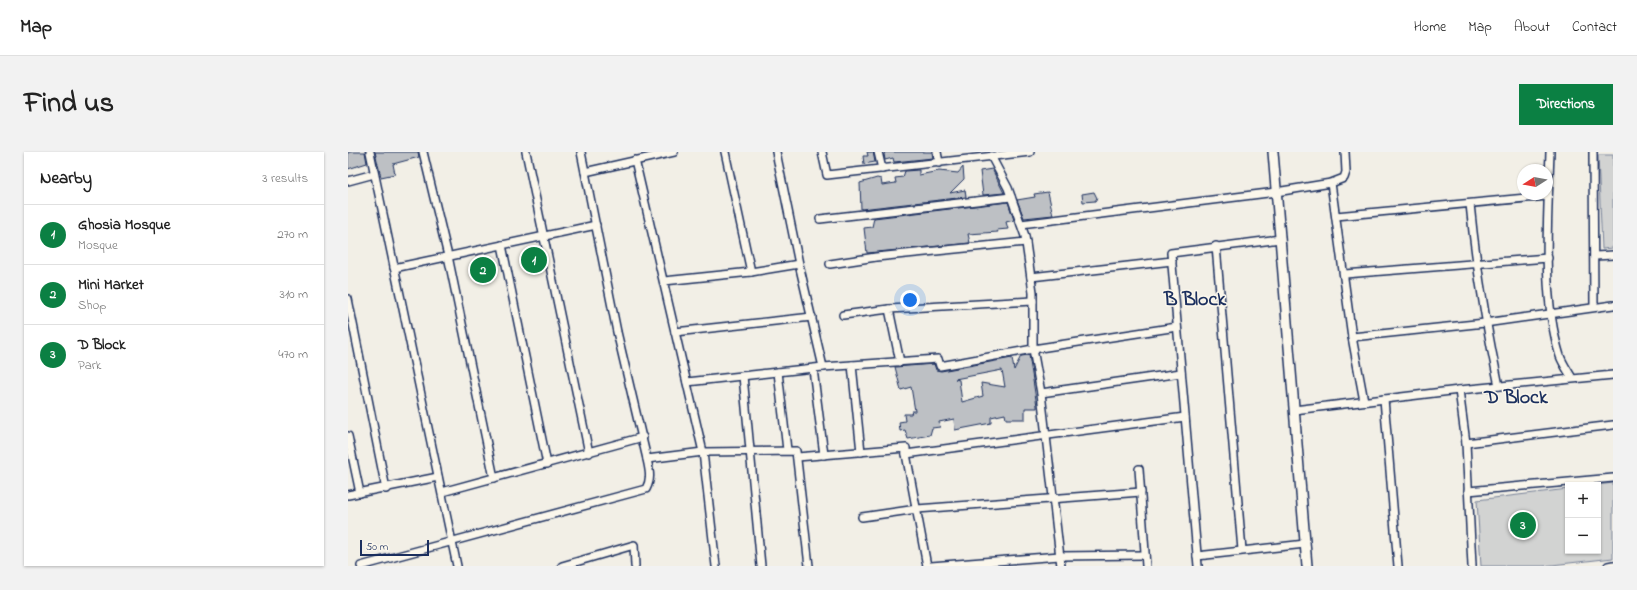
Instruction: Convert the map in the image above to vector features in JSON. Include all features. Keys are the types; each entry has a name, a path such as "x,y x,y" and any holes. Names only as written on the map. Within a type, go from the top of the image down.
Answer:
{"street":[{"path":"370,152 457,566"},
{"path":"423,152 448,256 494,478"},
{"path":"526,152 589,453"},
{"path":"361,566 646,488 649,483 650,475 643,438 618,332 581,152"},
{"path":"585,172 674,152"},
{"path":"725,152 751,272"},
{"path":"776,152 799,264 823,368"},
{"path":"822,152 827,175 1030,152"},
{"path":"878,152 882,169"},
{"path":"937,152 939,163"},
{"path":"1273,152 1307,566"},
{"path":"1021,224 1276,192 1332,183 1344,178 1346,172 1345,152"},
{"path":"1549,164 1550,152"},
{"path":"1593,152 1595,256 1594,306"},
{"path":"992,156 1011,197 1026,242 1033,301 1033,349 1041,393 1061,566"},
{"path":"635,160 703,452 716,566"},
{"path":"348,181 374,174"},
{"path":"1332,183 1352,337 1364,401"},
{"path":"820,219 1011,197"},
{"path":"1336,216 1517,199"},
{"path":"1548,200 1550,314 1561,358 1572,378"},
{"path":"1470,204 1476,264 1485,323 1499,386"},
{"path":"394,268 596,225"},
{"path":"1198,566 1171,253 1216,246 1280,239"},
{"path":"830,264 876,257 1026,242"},
{"path":"502,245 547,464"},
{"path":"1216,246 1242,550"},
{"path":"1595,256 1613,255"},
{"path":"1344,274 1548,258"},
{"path":"1031,278 1172,261"},
{"path":"664,281 751,272 799,264"},
{"path":"348,299 386,488"},
{"path":"843,315 889,310 1033,301"},
{"path":"1352,337 1485,323 1594,306 1613,305"},
{"path":"889,310 900,362"},
{"path":"675,332 812,317"},
{"path":"687,382 813,368 938,359 940,366 1033,349 1177,327"},
{"path":"852,365 861,452"},
{"path":"813,368 824,455"},
{"path":"778,372 787,450"},
{"path":"1041,393 1181,373"},
{"path":"1294,410 1459,390 1613,375"},
{"path":"743,376 761,566"},
{"path":"1459,390 1466,443 1472,566"},
{"path":"1384,400 1398,566"},
{"path":"906,454 1045,437 1185,417"},
{"path":"1466,443 1613,425"},
{"path":"348,436 360,493"},
{"path":"442,492 643,438"},
{"path":"797,457 906,448 927,566"},
{"path":"647,459 703,452 796,451 809,566"},
{"path":"1139,469 1146,566"},
{"path":"348,494 360,493 438,477"},
{"path":"1468,491 1613,478"},
{"path":"862,517 917,509 1053,500 1141,492"},
{"path":"1197,556 1305,544"},
{"path":"562,566 634,545 635,566"},
{"path":"931,566 1060,556 1145,555"},
{"path":"1608,566 1613,566"}],"shaded area":[{"path":"1598,155 1613,155 1613,248 1602,249"},
{"path":"1613,483 1613,558 1543,566 1481,566 1477,500 1565,489 1565,554 1601,554 1601,485"}],"building":[{"path":"348,152 365,152 367,163 348,169"},
{"path":"375,152 418,152 419,157 393,164 395,174 381,177"},
{"path":"867,152 873,152 875,162 864,164 863,156 868,156"},
{"path":"886,152 932,152 933,158 894,162 893,158 885,160 884,154"},
{"path":"963,167 964,179 950,193 965,190 966,197 861,209 860,183 877,178 881,179 882,185 896,183 895,178 903,177 905,171 919,170 919,175 939,171 958,173"},
{"path":"992,169 1004,193 983,195 980,171"},
{"path":"1048,192 1053,215 1024,218 1017,200 1035,197 1034,194"},
{"path":"1094,192 1097,198 1095,201 1083,202 1082,194"},
{"path":"1008,202 1014,220 1006,222 1008,229 997,230 998,232 968,234 970,243 867,253 864,228 872,227 874,218"},
{"path":"1029,355 1037,406 1037,408 1025,408 1025,419 1006,419 1005,414 991,417 991,423 955,430 954,419 939,422 940,427 932,428 930,435 908,439 905,430 900,431 899,422 905,421 904,414 911,414 912,411 915,411 911,387 901,390 895,367 934,364 936,370 941,371 1012,358 1014,370 1021,356","holes":["1002,370 1005,387 981,383 983,396 962,402 959,380 955,379"]}],"place":[{"name":"Ghosia Mosque","path":"534,260"},
{"name":"Mini Market","path":"483,270"},
{"name":"D Block","path":"1523,525"}],"district":[{"name":"B Block","path":"1195,300"},
{"name":"D Block","path":"1516,398"}]}
